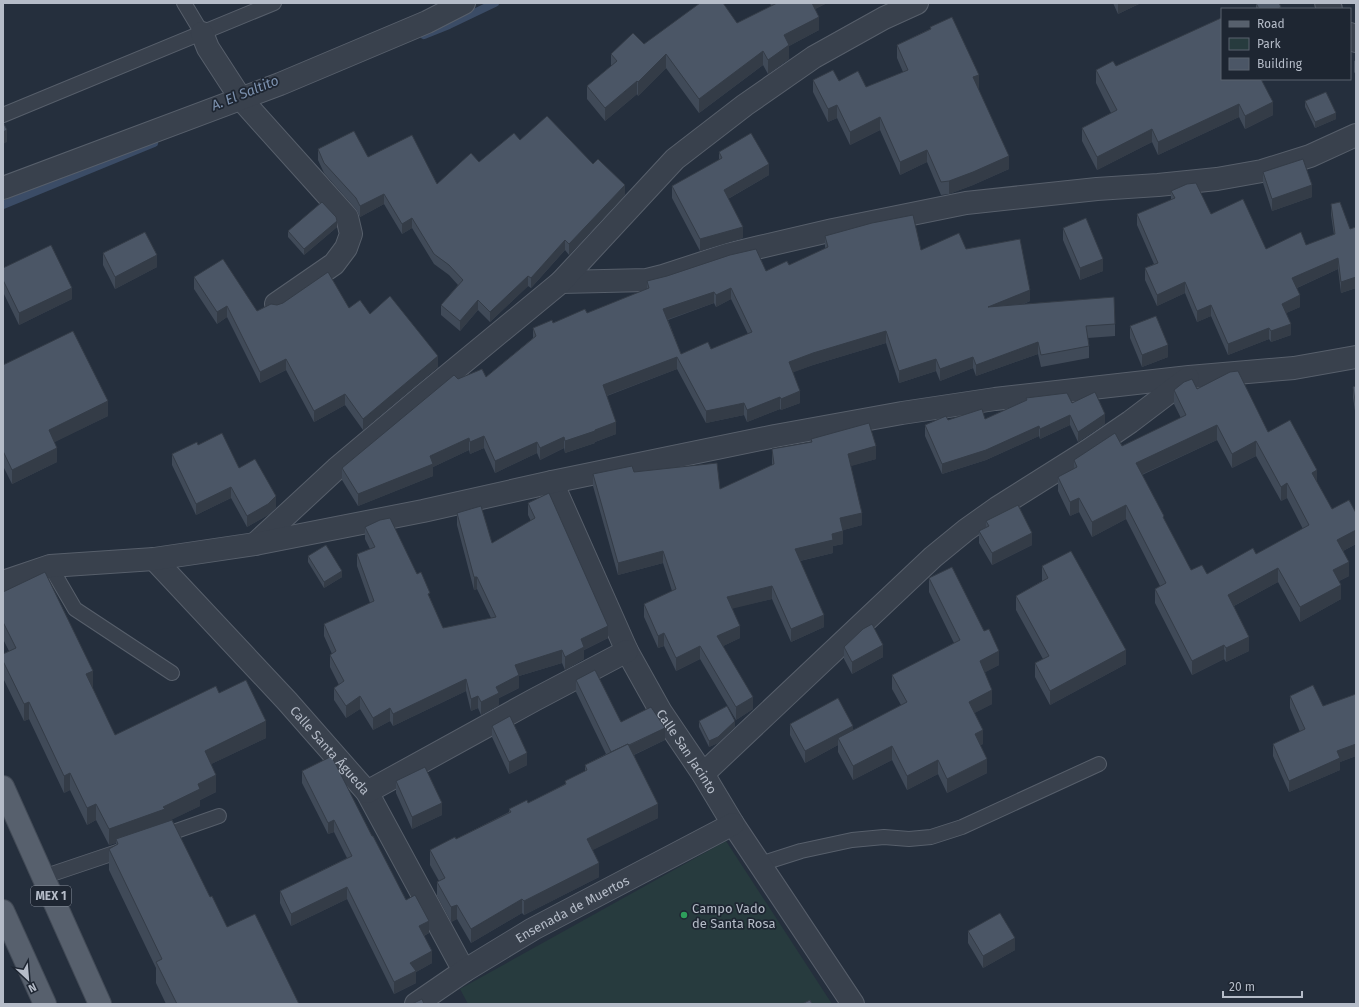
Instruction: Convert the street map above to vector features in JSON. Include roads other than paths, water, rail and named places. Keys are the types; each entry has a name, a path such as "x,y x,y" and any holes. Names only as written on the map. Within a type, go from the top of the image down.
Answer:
{"main road":[{"name":"MEX 1","path":"3,786 100,1004"},
{"path":"3,911 45,1004"}],"street":[{"path":"3,188 288,81 427,22 464,3"},
{"path":"255,544 336,469 561,282 675,159 745,105 814,57 884,18 917,3"},
{"path":"202,33 208,48 241,99 347,216 351,234 346,248 334,264 276,304"},
{"path":"561,282 647,280 727,255 760,247 833,230 966,203 1097,189 1158,185 1224,178 1262,171 1310,156 1356,136"},
{"path":"3,582 50,566 154,559 255,544 423,511 552,482 775,436 902,413 995,399 1189,377 1294,368 1356,357"},
{"path":"703,774 939,552 966,530 997,508 1089,450 1130,422 1189,377"},
{"name":"Calle San Jacinto","path":"552,482 627,651 661,712 703,774 733,824 853,1004"},
{"name":"Calle Santa Águeda","path":"154,559 287,701 367,792 464,971"},
{"path":"367,792 534,700 627,651"},
{"name":"Ensenada de Muertos","path":"416,1004 464,971 533,929 733,824"}],"lane":[{"path":"184,3 202,33"},
{"path":"3,115 274,3"},
{"path":"50,566 75,609 172,673"},
{"path":"760,864 801,851 852,840 931,837 962,827 1099,764"},
{"path":"43,877 219,816"}],"waterway":[{"name":"A. El Saltito","path":"424,35 495,3"},
{"name":"A. El Saltito","path":"3,205 154,143"}],"place":[{"name":"Campo Vado de Santa Rosa","path":"684,915"}]}
